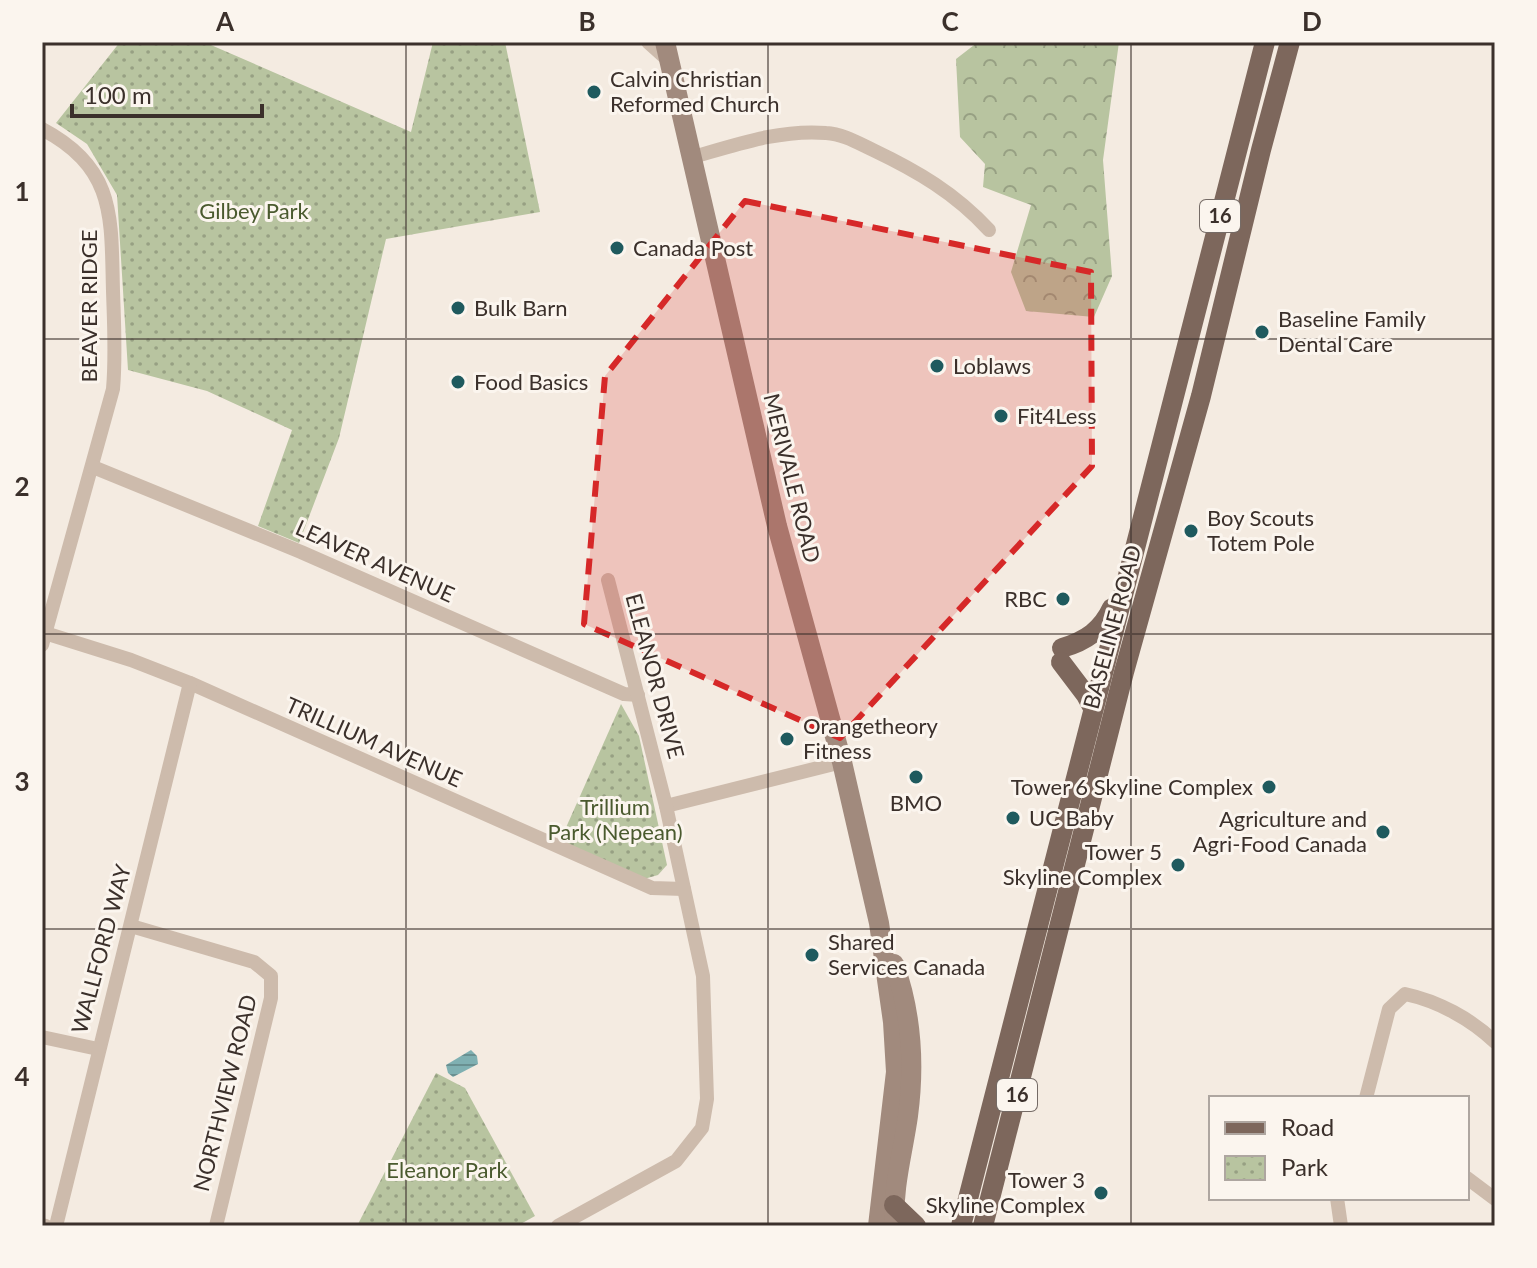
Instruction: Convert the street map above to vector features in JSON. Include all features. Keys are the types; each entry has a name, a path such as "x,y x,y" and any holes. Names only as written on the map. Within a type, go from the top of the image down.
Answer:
{"main road":[{"name":"BASELINE ROAD","path":"962,1221 1265,42"},
{"name":"BASELINE ROAD","path":"983,1226 1124,672 1201,396 1261,150 1290,46"},
{"name":"MERIVALE ROAD","path":"668,52 777,526 842,762 879,923 893,1022 896,1072 878,1226"},
{"path":"1175,391 1201,396"},
{"path":"1093,708 1062,655 1096,632 1107,620 1127,575"},
{"path":"1104,666 1124,672"},
{"path":"1056,852 1077,857"},
{"name":"MERIVALE ROAD","path":"879,923 905,995 911,1033 908,1114 894,1205 895,1226"},
{"path":"1019,996 1041,1000"},
{"path":"894,1205 916,1226"},
{"path":"944,1226 962,1221"}],"street":[{"path":"648,42 668,52"},
{"name":"BEAVER RIDGE","path":"42,129 74,148 104,190 110,214 115,373 93,467 44,639"},
{"path":"693,157 792,134 827,133 847,138 932,181 963,203 989,230"},
{"name":"LEAVER AVENUE","path":"93,467 301,552 624,694 638,695"},
{"name":"ELEANOR DRIVE","path":"558,1226 676,1161 702,1128 707,1099 703,976 666,806 608,580"},
{"name":"TRILLIUM AVENUE","path":"44,639 131,660 190,683 652,888 684,889"},
{"name":"WALLFORD WAY","path":"56,1226 190,683"},
{"path":"666,806 842,762"},
{"name":"NORTHVIEW ROAD","path":"131,926 254,962 271,976 271,998 216,1226"},
{"path":"1367,1096 1389,1009 1405,994 1419,997 1475,1023 1495,1042"},
{"path":"42,1037 98,1049"},
{"path":"1469,1180 1495,1199"},
{"path":"1337,1200 1341,1226"}],"highlighted area":[{"path":"745,201 1091,272 1092,466 840,738 584,624 605,376"}],"green space":[{"name":"Gilbey Park","path":"120,42 204,42 411,132 433,42 505,42 540,212 386,239 339,438 299,543 258,526 292,430 207,391 128,370 117,195 87,144 56,123"},
{"path":"978,42 1119,42 1103,160 1112,276 1094,317 1026,311 1011,272 1031,205 983,187 985,164 960,137 956,59"},
{"name":"Trillium Park (Nepean)","path":"621,704 639,736 667,865 658,875 644,879 560,841"},
{"name":"Eleanor Park","path":"436,1073 465,1088 535,1216 517,1226 357,1226"}],"water":[{"path":"471,1050 477,1056 478,1064 453,1077 448,1073 446,1065"}],"place":[{"name":"Calvin Christian Reformed Church","path":"594,92"},
{"name":"Canada Post","path":"617,248"},
{"name":"Bulk Barn","path":"458,308"},
{"name":"Baseline Family Dental Care","path":"1262,332"},
{"name":"Loblaws","path":"937,366"},
{"name":"Food Basics","path":"458,382"},
{"name":"Fit4Less","path":"1001,416"},
{"name":"Boy Scouts Totem Pole","path":"1191,531"},
{"name":"RBC","path":"1063,599"},
{"name":"Orangetheory Fitness","path":"787,739"},
{"name":"BMO","path":"916,777"},
{"name":"Tower 6 Skyline Complex","path":"1269,787"},
{"name":"UC Baby","path":"1013,818"},
{"name":"Agriculture and Agri-Food Canada","path":"1383,832"},
{"name":"Tower 5 Skyline Complex","path":"1178,865"},
{"name":"Shared Services Canada","path":"812,955"},
{"name":"Tower 3 Skyline Complex","path":"1101,1193"}]}
